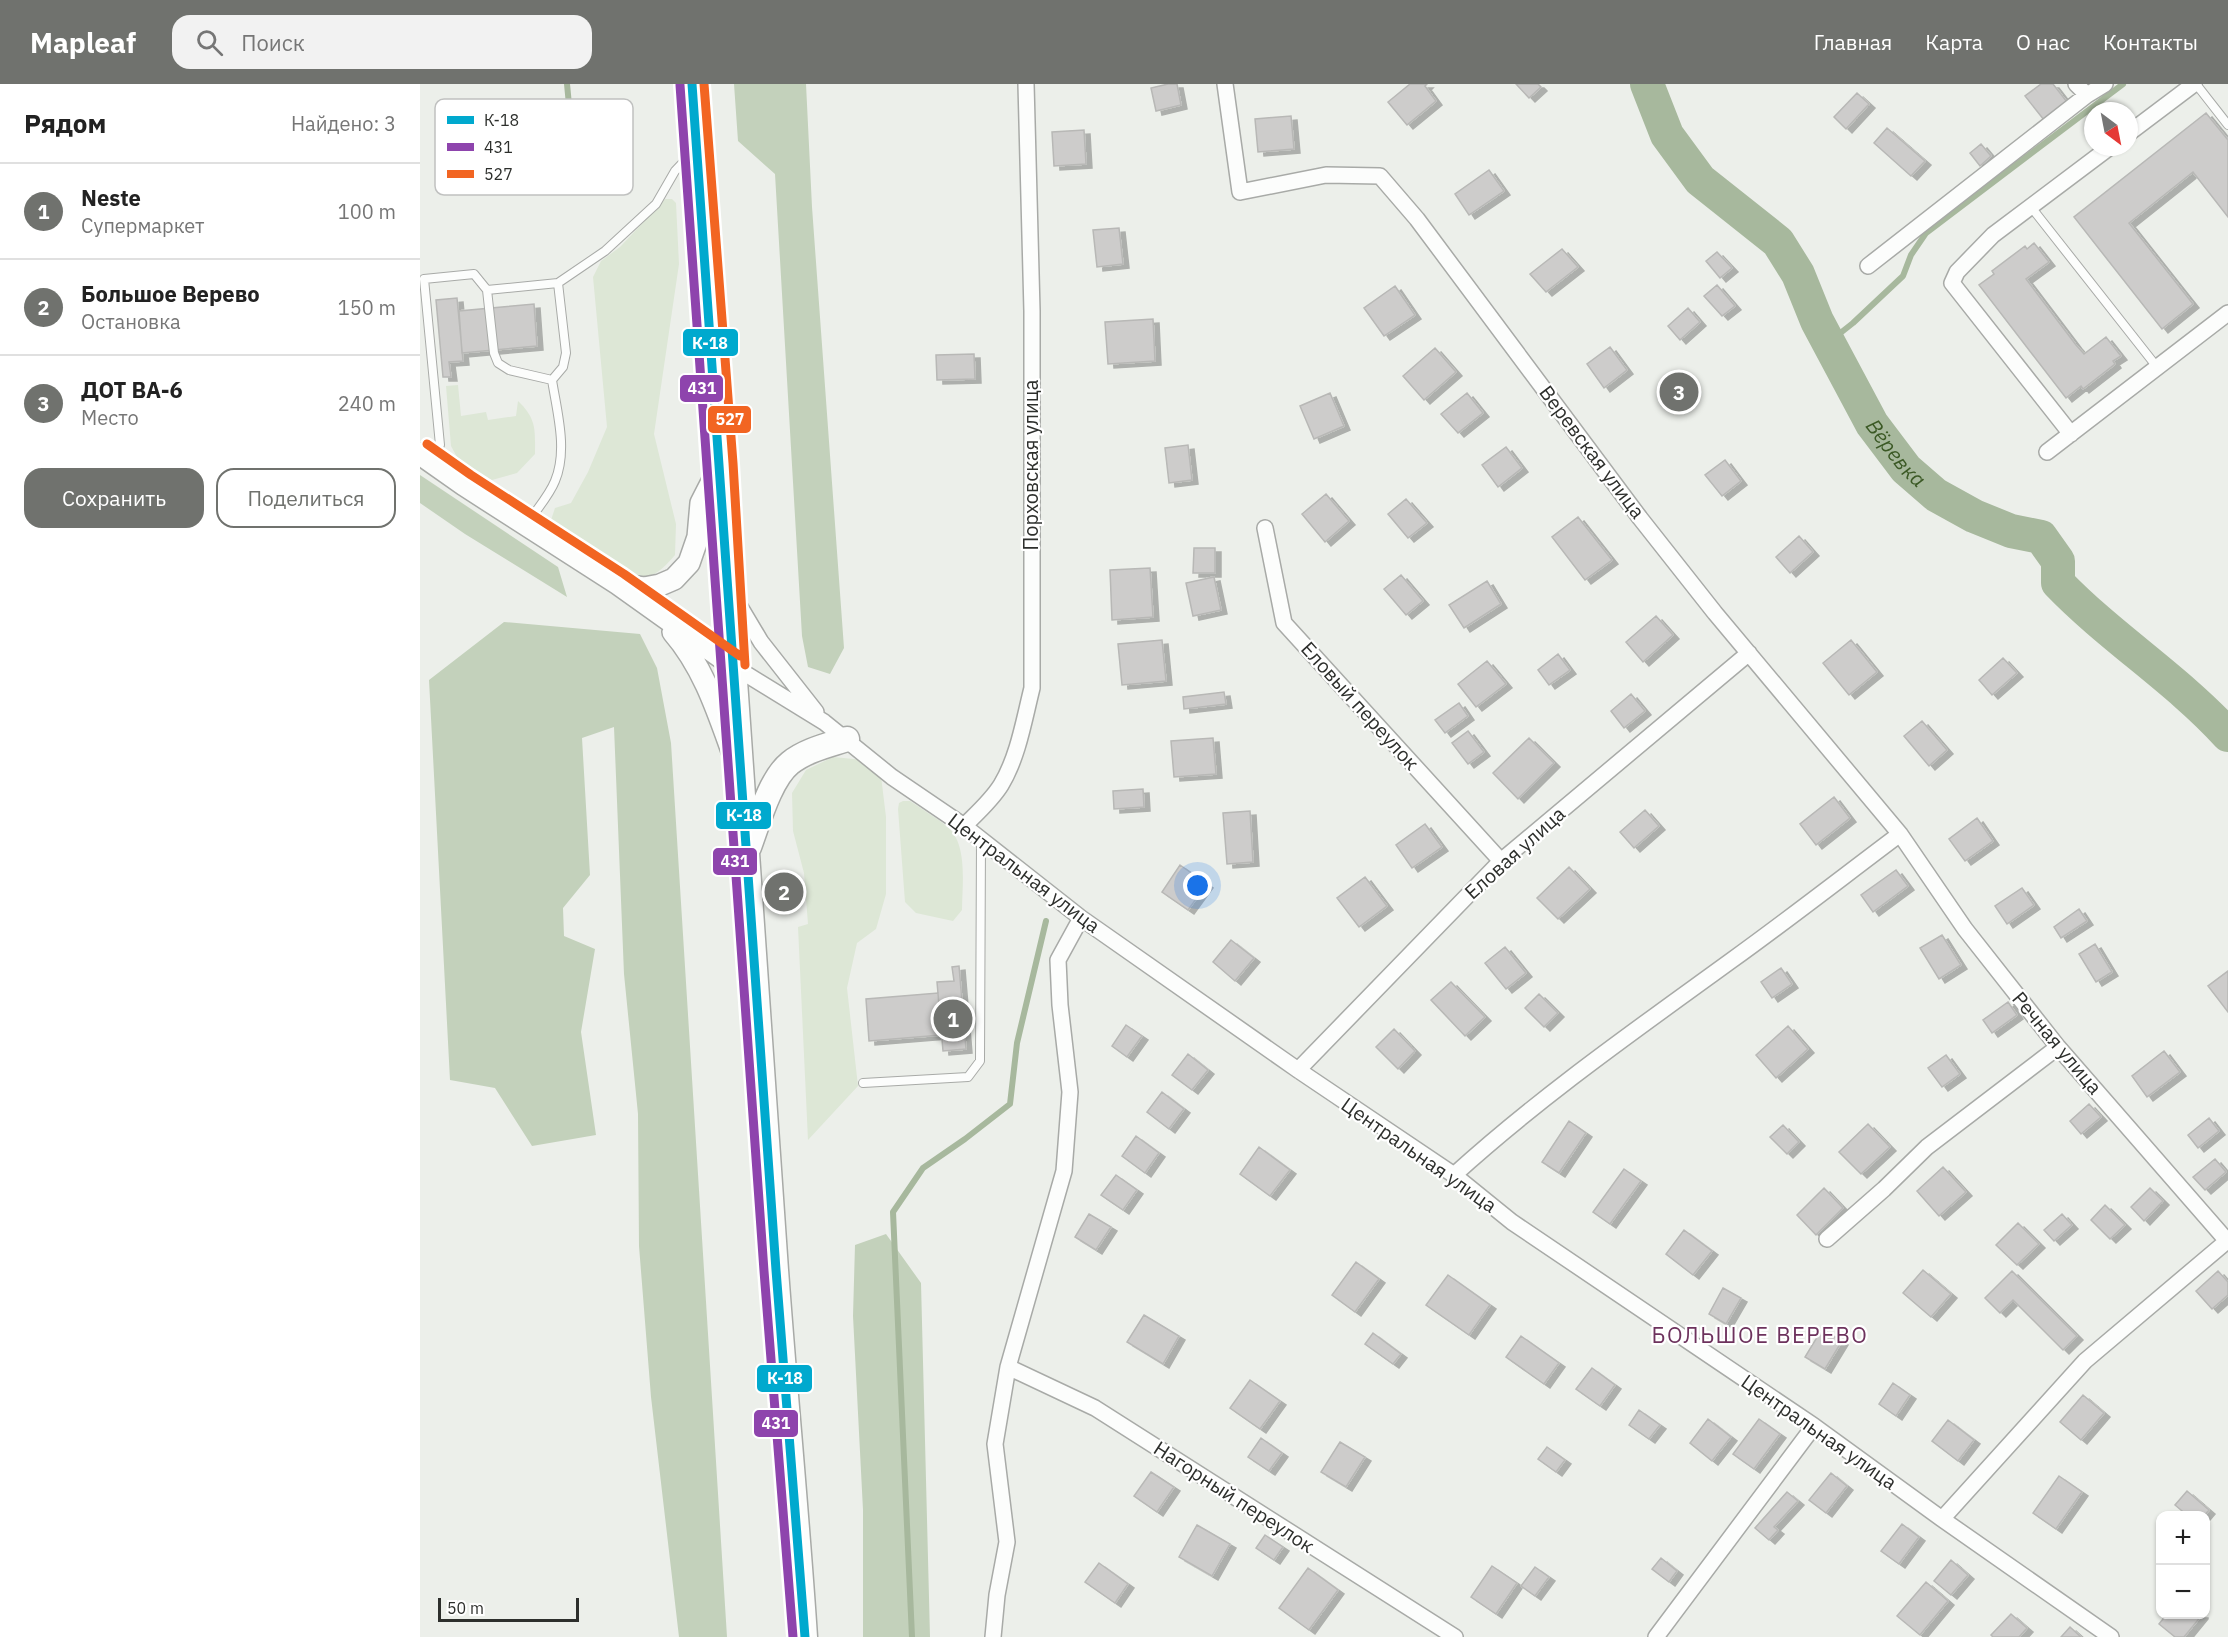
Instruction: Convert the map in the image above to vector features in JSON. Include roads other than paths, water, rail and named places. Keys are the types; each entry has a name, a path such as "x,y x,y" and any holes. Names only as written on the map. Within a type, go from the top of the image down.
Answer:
{"main road":[{"path":"692,84 805,1637"},
{"path":"747,852 778,777 790,763 805,754 847,739"}],"street":[{"name":"Порховская улица","path":"964,826 987,805 1002,784 1017,747 1032,688 1032,311 1026,84"},
{"name":"Веревская улица","path":"1225,84 1240,192 1326,175 1380,176 1417,219 1640,518 1900,834"},
{"path":"1868,266 2081,89 2105,84"},
{"path":"2138,126 2195,84"},
{"path":"2071,434 1952,283 1957,272 1993,235 2098,156"},
{"path":"2047,452 2228,313"},
{"path":"424,457 618,584 733,666"},
{"path":"618,584 644,588 660,585 674,579 689,563 698,537 701,503 721,464"},
{"name":"Еловый переулок","path":"1265,528 1284,623 1501,861"},
{"path":"729,588 761,642 824,722"},
{"path":"656,611 689,651 699,669 741,774"},
{"name":"Еловая улица","path":"1298,1070 1501,861 1749,653"},
{"name":"Центральная улица","path":"733,666 824,722 892,777 964,826 1081,918 1298,1070 1454,1175 1512,1222 1814,1426 1942,1520 2111,1637"},
{"path":"1454,1175 1572,1076 1770,933 1900,834"},
{"name":"Речная улица","path":"1900,834 1965,928 2058,1047 2228,1242"},
{"path":"993,1637 997,1594 1007,1542 995,1444 1008,1367 1064,1171 1070,1092 1060,1005 1058,960 1081,918"},
{"path":"1827,1239 1927,1147 2058,1047"},
{"path":"1942,1520 2085,1361 2228,1242"},
{"name":"Нагорный переулок","path":"1008,1367 1095,1408 1455,1637"},
{"path":"1656,1637 1814,1426"}],"lane":[{"path":"2195,84 2228,125"},
{"path":"487,290 558,283 605,251 656,204 675,171 697,147"},
{"path":"2031,207 2157,367"},
{"path":"424,457 440,445 424,279 474,274 487,290 494,353 498,363 509,370 552,380"},
{"path":"527,524 555,483 560,466 562,450 552,380 562,367 566,352 558,283"},
{"path":"862,1083 968,1077 980,1060 981,841"}],"waterway":[{"path":"567,84 568,99"},
{"name":"Вёревка","path":"1647,84 1667,135 1700,180 1778,242 1798,274 1817,321 1872,424 1906,469 1936,495 1974,516 2011,531 2041,537 2058,561 2058,583 2078,603 2187,695 2228,735"},
{"path":"1829,342 1903,276 1911,255 1926,233 2123,84"},
{"path":"912,1637 893,1212 923,1168 1010,1104 1017,1043 1046,921"}],"place":[{"name":"ДОТ ВА-6","path":"1679,392"},
{"name":"Большое Верево","path":"784,892"},
{"name":"Neste","path":"953,1019"}],"district":[{"name":"БОЛЬШОЕ ВЕРЕВО","path":"1760,1335"}]}
